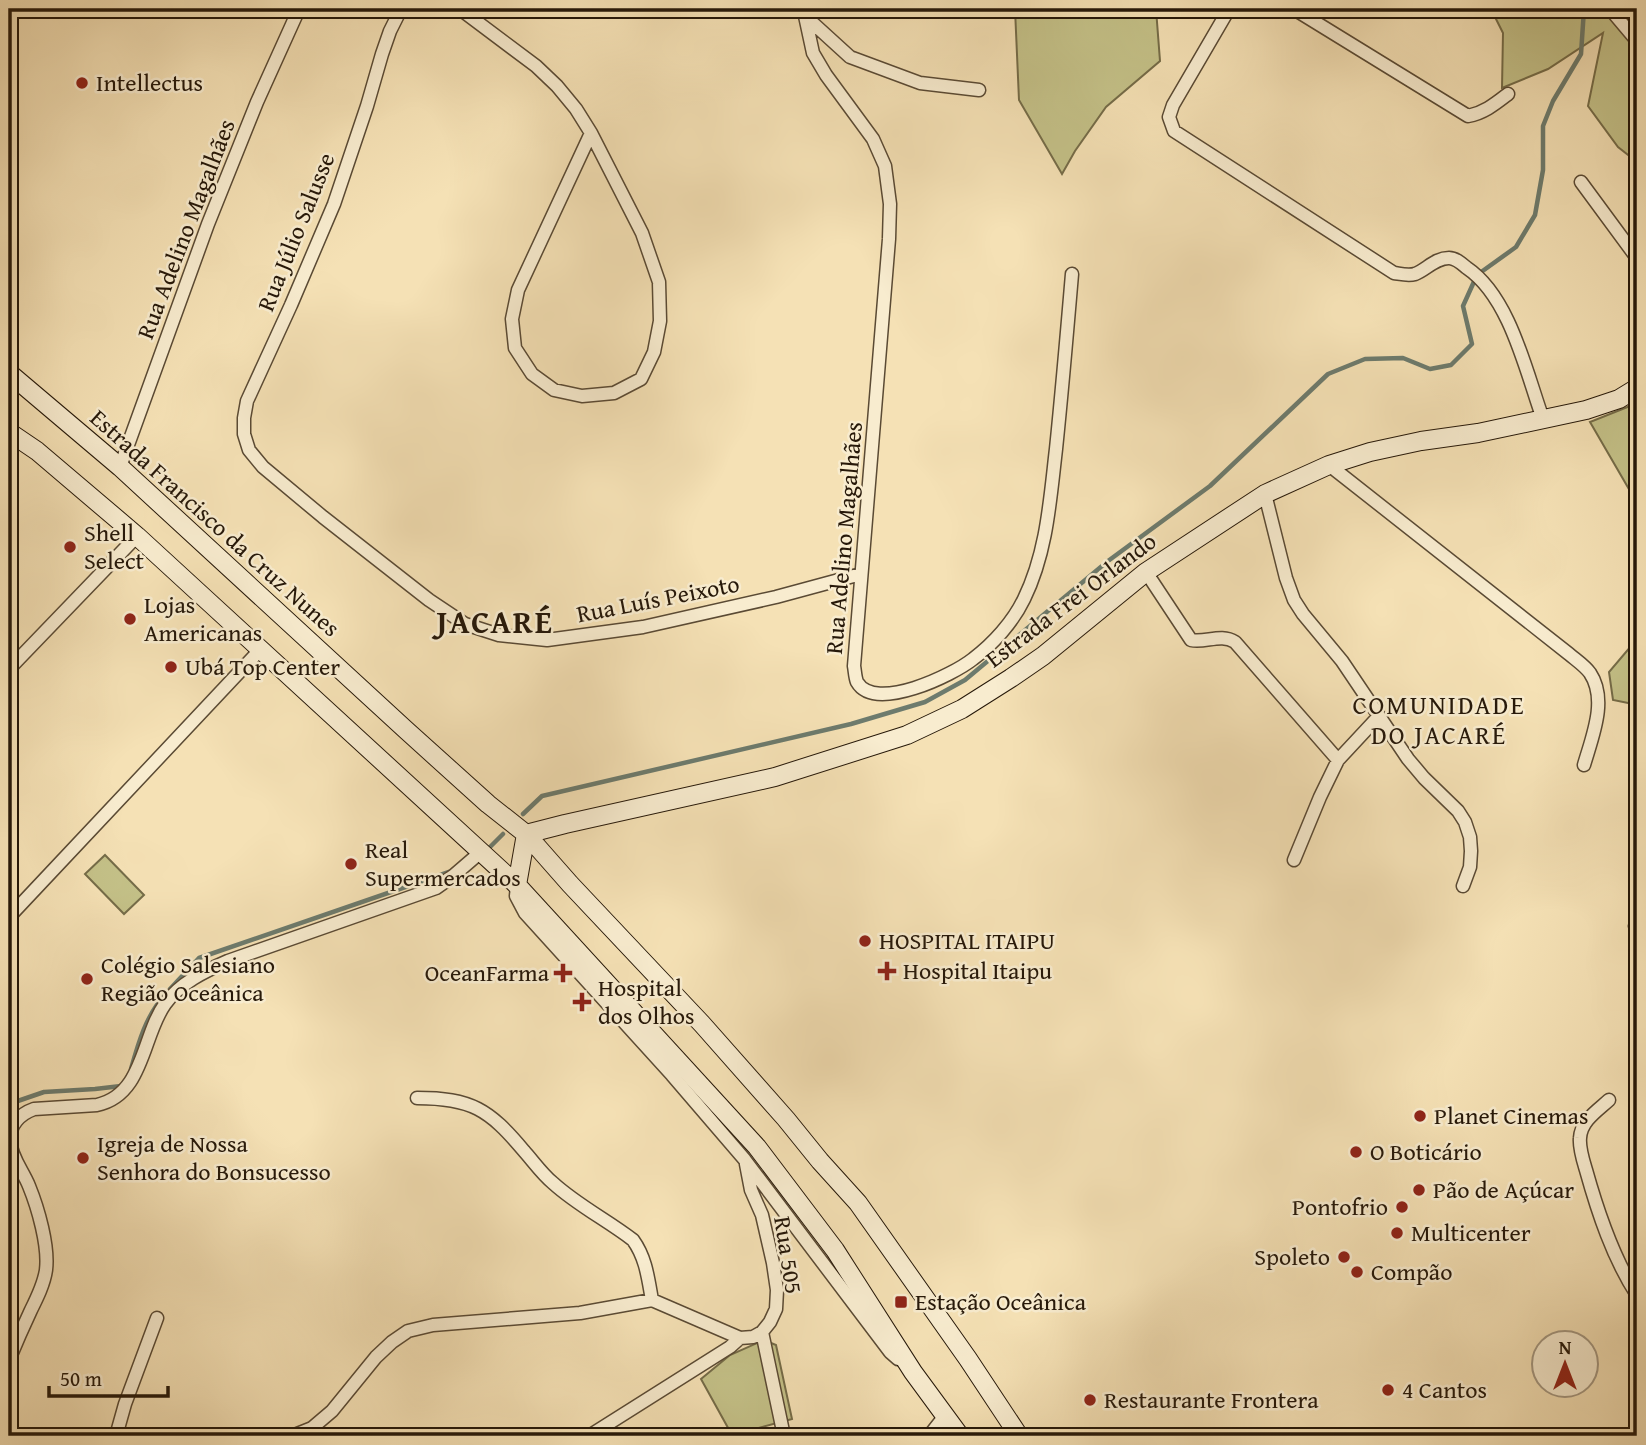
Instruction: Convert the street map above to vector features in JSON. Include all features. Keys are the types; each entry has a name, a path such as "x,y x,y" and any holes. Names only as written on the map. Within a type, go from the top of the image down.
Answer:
{"main road":[{"name":"Estrada Francisco da Cruz Nunes","path":"9,373 120,467 426,749 526,834 702,1024 859,1203 1019,1436"},
{"name":"Estrada Frei Orlando","path":"526,834 775,777 907,735 962,709 1011,678 1043,656 1146,572 1265,494 1329,465 1370,452 1586,410 1619,399 1637,388"},
{"path":"9,432 37,451 137,536 517,885 757,1147 835,1250 913,1372 960,1436"},
{"path":"517,885 526,834"}],"street":[{"name":"Rua Adelino Magalhães","path":"120,467 208,224 257,102 299,9"},
{"name":"Rua Júlio Salusse","path":"263,467 249,450 244,434 247,401 334,204 386,42 401,9"},
{"path":"460,9 536,66 576,109 591,133 642,233 659,282 660,321 654,352 641,379 614,393 582,397 554,390 532,374 515,348 512,319 518,290 591,133"},
{"path":"1229,9 1173,105 1169,117 1174,131 1394,273 1416,274 1429,264 1447,257 1455,259 1473,272 1506,316 1543,419"},
{"path":"1294,9 1468,116 1489,108 1508,94"},
{"path":"1610,9 1637,41"},
{"name":"Rua Adelino Magalhães","path":"806,12 813,54 873,139 885,166 890,204 854,666 856,680 862,688 889,694 916,689 943,678 972,660 1000,634 1024,600 1040,560 1049,517 1072,274"},
{"path":"806,12 850,57 920,83 979,90"},
{"path":"1581,182 1637,258"},
{"path":"1329,465 1589,671 1596,686 1598,704 1595,727 1584,765"},
{"name":"Rua Luís Peixoto","path":"263,467 429,600 465,624 499,635 547,639 643,627 776,597 861,574"},
{"path":"1265,494 1294,600 1342,661 1408,759 1458,811 1465,822 1471,851 1470,867 1463,886"},
{"path":"9,669 137,536"},
{"path":"1146,572 1191,640 1229,638 1235,642 1338,760"},
{"path":"9,917 261,649"},
{"path":"1294,860 1338,760 1380,716"},
{"path":"9,1360 41,1290 46,1271 46,1250 38,1214 10,1143 10,1132 15,1122 24,1113 34,1110 106,1103 124,1091 135,1075 158,1014 180,988 206,970 267,946 436,888 482,851"},
{"path":"517,885 516,896 525,913 745,1160 890,1352 913,1372"},
{"path":"417,1098 443,1098 462,1102 480,1109 498,1122 552,1183 633,1240 641,1251 652,1300"},
{"path":"1609,1100 1587,1119 1582,1128 1580,1148 1605,1229 1637,1295"},
{"name":"Rua 505","path":"745,1160 751,1190 762,1215 777,1290 776,1309 762,1332"},
{"path":"292,1436 312,1428 332,1411 376,1357 408,1331 433,1325 580,1312 652,1300 740,1338 753,1337 762,1332 784,1436"},
{"path":"116,1436 157,1318"},
{"path":"589,1436 730,1347 740,1338"},
{"path":"929,1436 944,1417"}],"shaded area":[{"path":"1015,9 1156,9 1160,61 1106,107 1062,174 1019,100"},
{"path":"1491,9 1605,9 1637,48 1637,162 1618,147 1588,106 1603,33 1548,69 1502,88 1503,33"},
{"path":"1635,404 1637,406 1637,503 1590,422"},
{"path":"1637,639 1637,707 1613,700 1609,672"},
{"path":"105,855 144,895 124,914 85,874"},
{"path":"764,1340 776,1345 792,1419 732,1435 701,1379 730,1355"}],"waterway":[{"path":"523,814 542,796 851,724 925,702 965,680 1108,561 1210,486 1328,374 1365,359 1403,358 1430,369 1451,365 1472,344 1463,306 1477,275 1516,247 1535,215 1543,170 1543,126 1553,101 1581,54 1584,9"},
{"path":"486,851 503,834"},
{"path":"170,989 199,958 449,872"},
{"path":"131,1069 148,1021 165,995"},
{"path":"9,1104 44,1092 121,1086"}],"place":[{"name":"Intellectus","path":"82,83"},
{"name":"Shell Select","path":"70,547"},
{"name":"Lojas Americanas","path":"130,619"},
{"name":"Ubá Top Center","path":"171,667"},
{"name":"Real Supermercados","path":"351,864"},
{"name":"HOSPITAL ITAIPU","path":"865,941"},
{"name":"Hospital Itaipu","path":"887,971"},
{"name":"OceanFarma","path":"563,973"},
{"name":"Colégio Salesiano Região Oceânica","path":"87,979"},
{"name":"Hospital dos Olhos","path":"582,1002"},
{"name":"Planet Cinemas","path":"1420,1116"},
{"name":"O Boticário","path":"1356,1152"},
{"name":"Igreja de Nossa Senhora do Bonsucesso","path":"83,1158"},
{"name":"Pão de Açúcar","path":"1419,1190"},
{"name":"Pontofrio","path":"1402,1207"},
{"name":"Multicenter","path":"1397,1233"},
{"name":"Spoleto","path":"1344,1257"},
{"name":"Compão","path":"1357,1272"},
{"name":"Estação Oceânica","path":"901,1302"},
{"name":"4 Cantos","path":"1388,1390"},
{"name":"Restaurante Frontera","path":"1090,1400"}],"district":[{"name":"JACARÉ","path":"495,622"},
{"name":"COMUNIDADE DO JACARÉ","path":"1439,720"}]}
